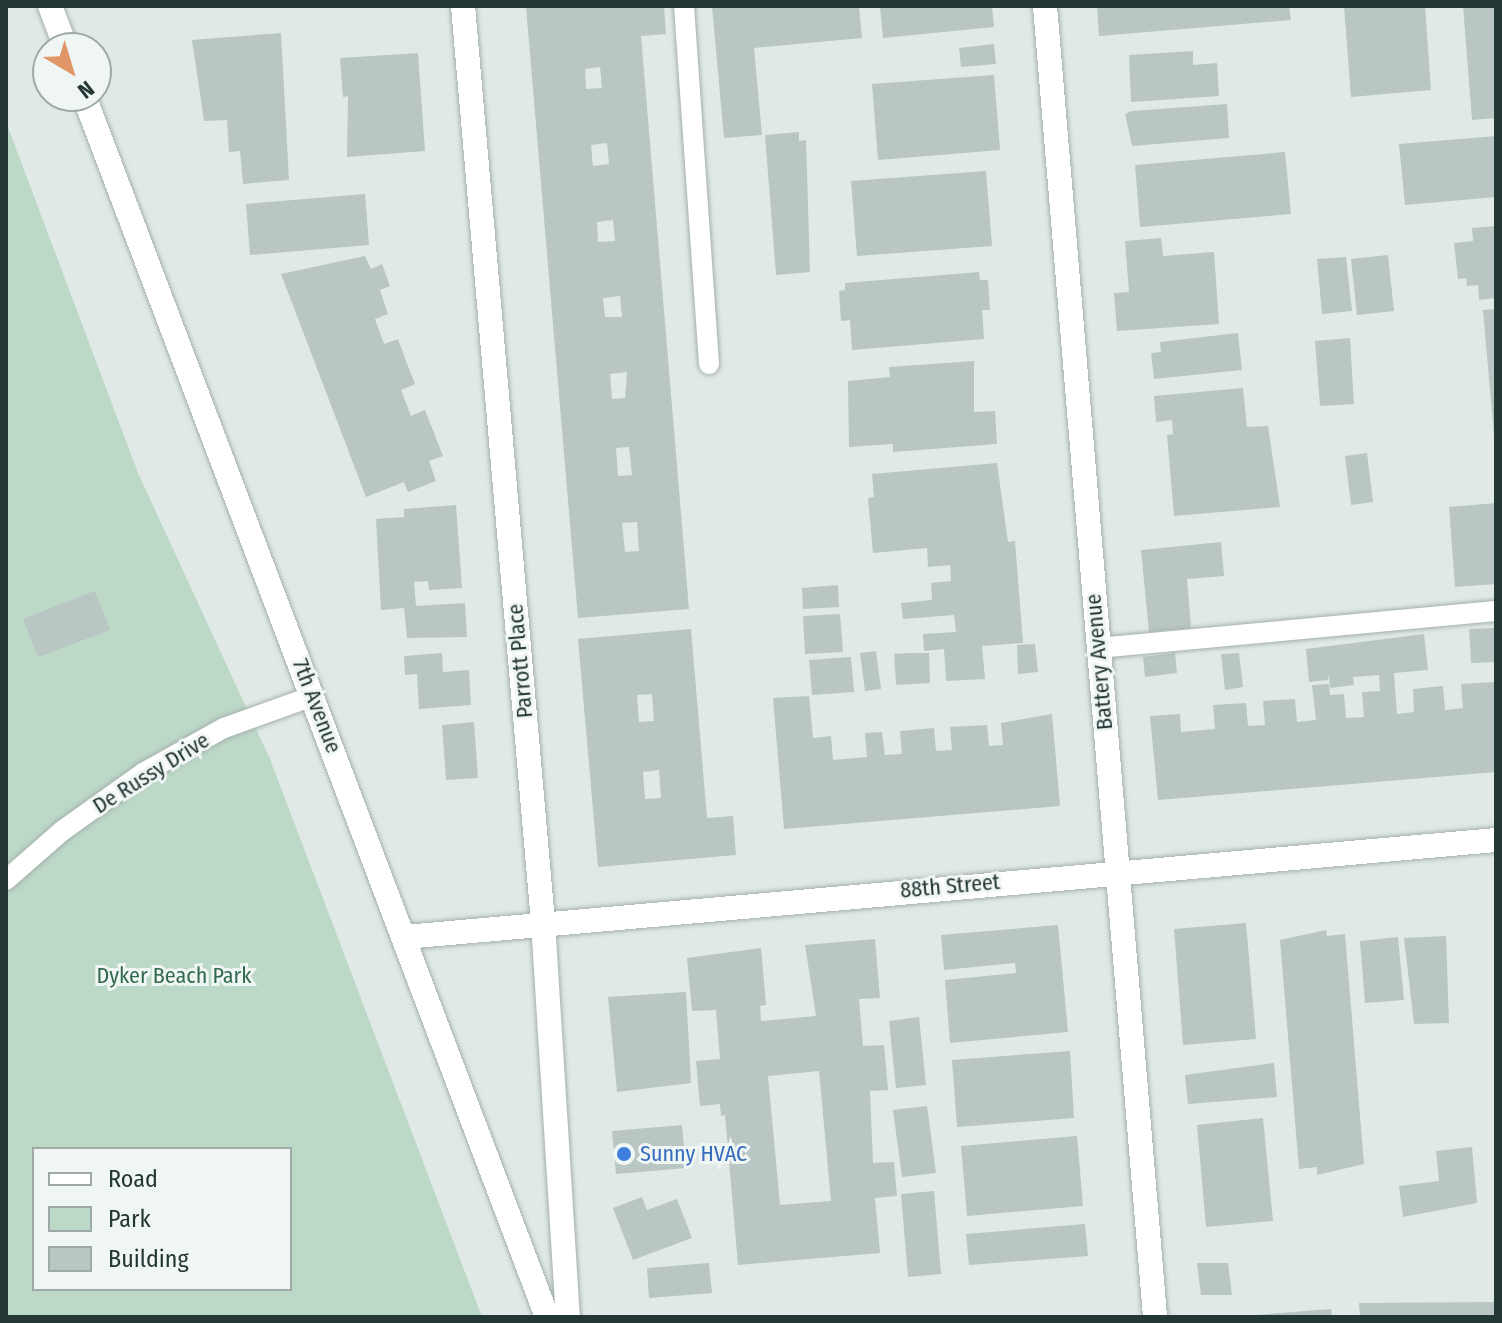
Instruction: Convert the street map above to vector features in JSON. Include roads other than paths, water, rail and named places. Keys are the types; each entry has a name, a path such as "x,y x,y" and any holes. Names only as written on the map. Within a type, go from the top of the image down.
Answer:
{"street":[{"path":"50,6 60,32"},
{"name":"Parrott Place","path":"463,6 543,922 568,1317"},
{"name":"Battery Avenue","path":"1045,6 1155,1317"},
{"name":"7th Avenue","path":"90,112 547,1317"},
{"name":"88th Street","path":"405,937 543,922 1496,840"}],"lane":[{"path":"684,6 709,364"},
{"path":"1097,648 1496,611"},
{"name":"De Russy Drive","path":"6,880 62,831 143,773 224,728 313,696"}],"place":[{"name":"Sunny HVAC","path":"624,1154"}],"park label":[{"name":"Dyker Beach Park","path":"174,976"}]}
